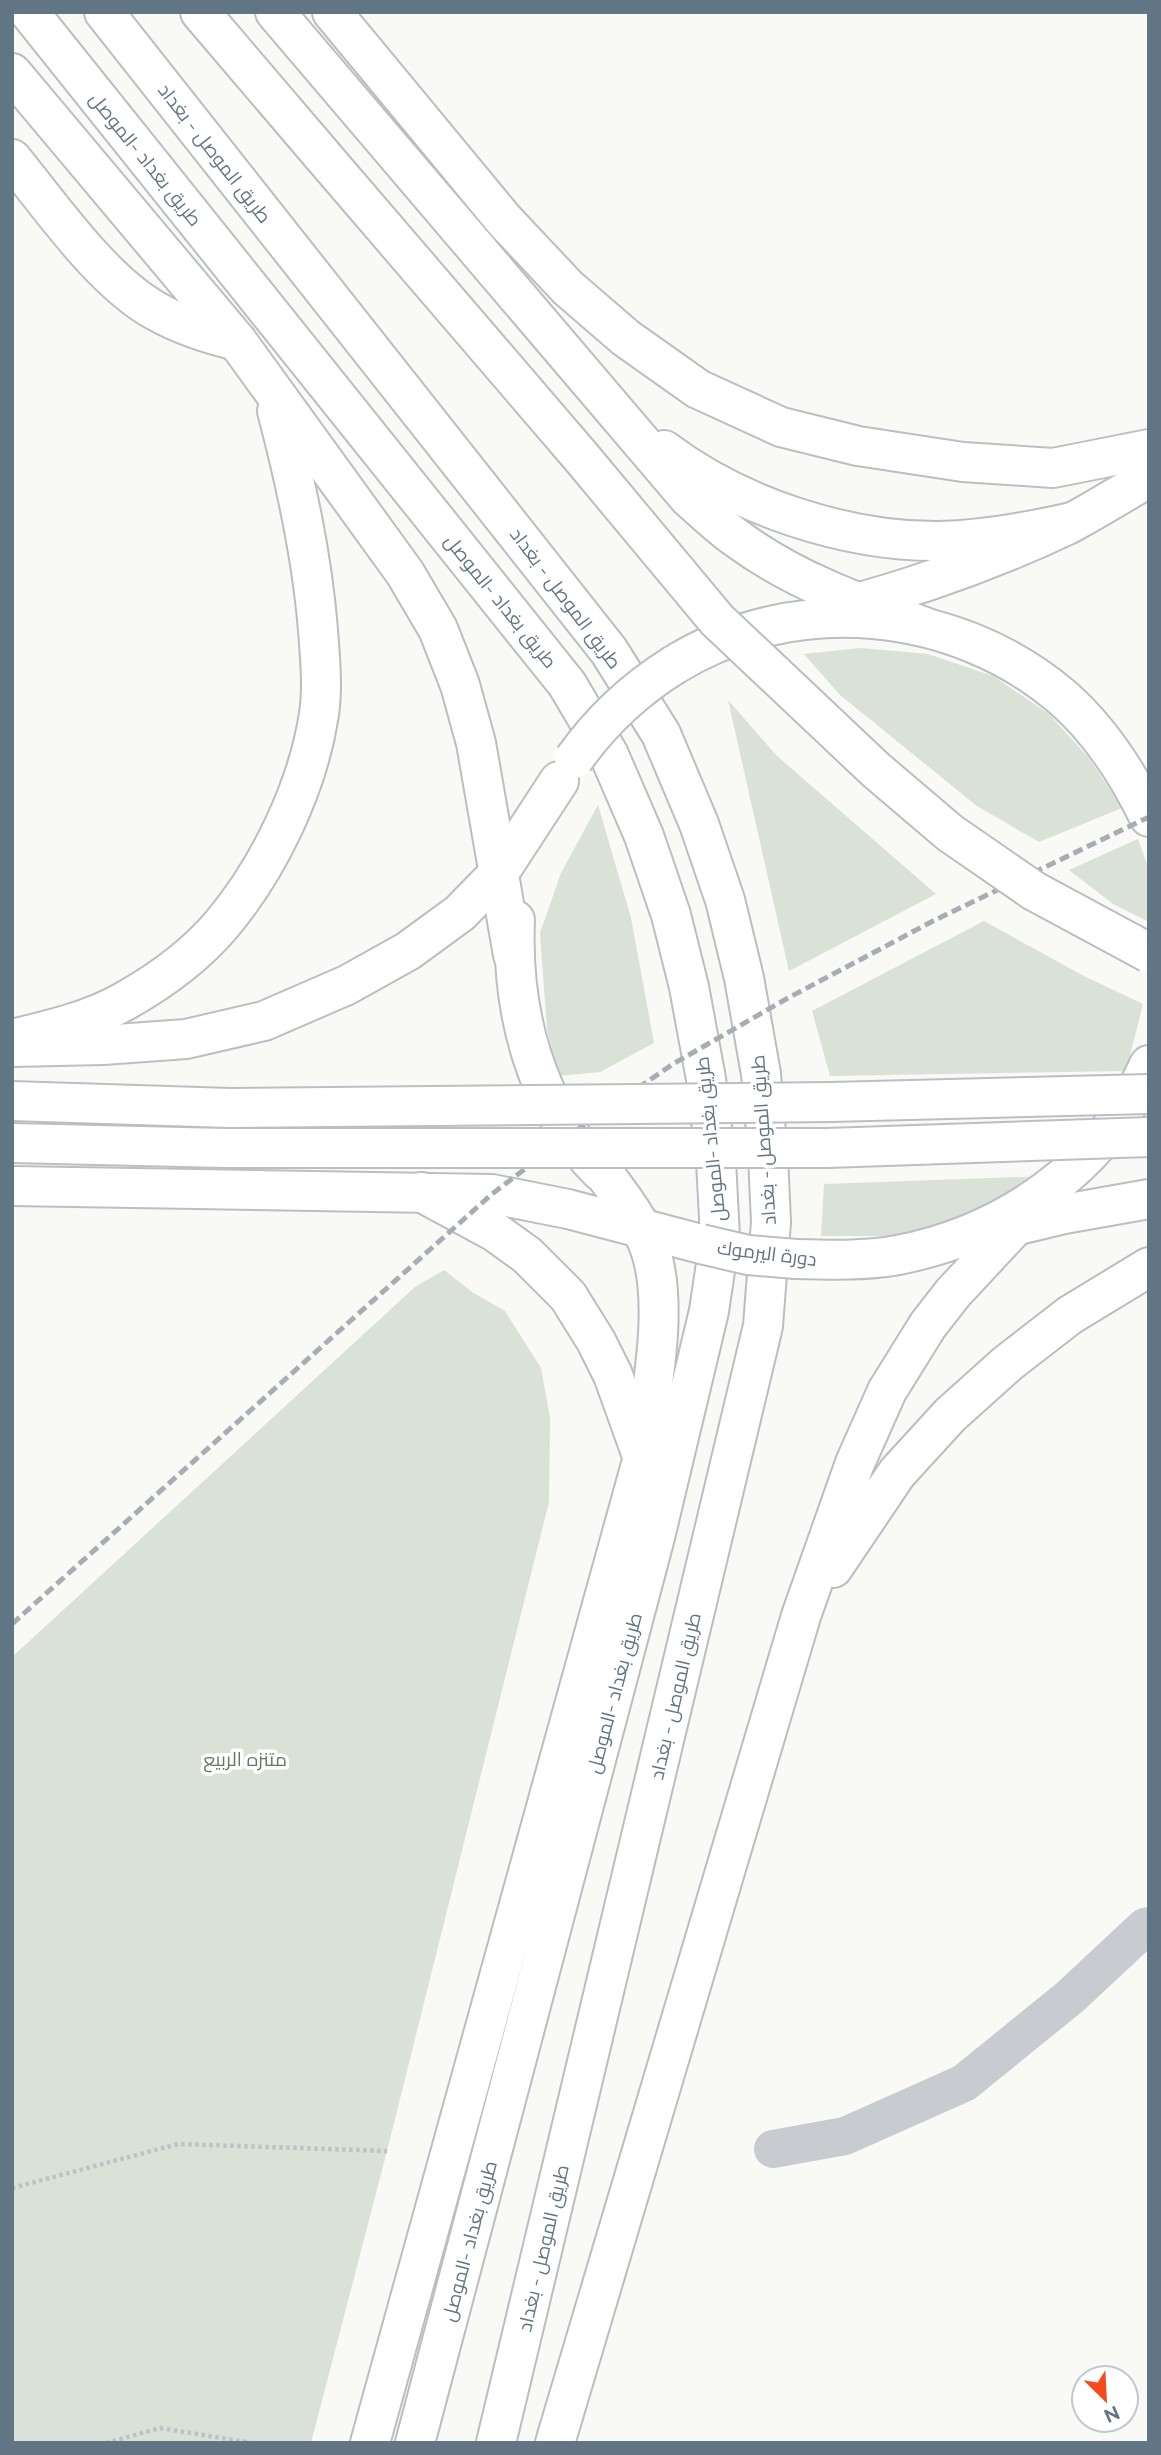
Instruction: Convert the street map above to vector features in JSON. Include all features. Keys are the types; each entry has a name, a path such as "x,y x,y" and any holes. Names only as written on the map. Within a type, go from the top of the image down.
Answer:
{"main road":[{"name":"طريق بغداد -الموصل","path":"29,12 567,684 609,755 644,836 671,915 689,987 706,1079 716,1161 720,1237 709,1311 655,1537 415,2443"},
{"name":"طريق الموصل - بغداد","path":"104,12 609,651 639,698 661,734 699,824 725,900 744,978 761,1074 771,1222 764,1326 496,2443"},
{"path":"200,12 717,620 876,770 950,832 1034,891 1149,953"},
{"path":"275,12 689,498 738,540 787,571 857,603 925,626"},
{"path":"332,12 504,220 568,288 626,338 698,389 781,426 858,446 963,462 1053,468 1149,449"},
{"path":"12,73 237,341 405,573 438,629 460,685 477,743 513,956"},
{"path":"12,159 108,274 130,293 180,324 237,341"},
{"path":"12,1039 62,1027 121,1003 171,972 221,925 254,879 286,821 307,767 319,712 320,653 306,530 271,389"},
{"path":"626,422 680,463 739,496 803,520 869,535 937,541 1005,536 1072,523"},
{"path":"783,622 897,592 998,556 1072,523 1149,478"},
{"name":"دورة اليرموك","path":"1149,817 1116,758 1091,726 1062,697 993,652 955,635 925,626 862,617 783,622 737,635 694,653 654,678 617,708 586,742 566,770 538,823 524,865 515,909 513,956 517,1001 528,1045 544,1088 566,1128 606,1176 652,1217 701,1244 748,1255 841,1260 896,1255 960,1238 1004,1218 1046,1194 1082,1162 1113,1125 1140,1085 1149,1065"},
{"path":"1062,697 1149,768"},
{"path":"12,1047 103,1045 186,1039 264,1021 347,985 408,951 460,913 499,873 566,770"},
{"path":"12,1101 244,1108 831,1102 1149,1094"},
{"path":"12,1143 225,1148 827,1148 1149,1138"},
{"path":"370,2443 643,1457 656,1345 658,1292 651,1250 634,1215 606,1176"},
{"path":"12,1186 492,1194 518,1198 701,1244"},
{"path":"421,1192 495,1232 527,1255 568,1296 613,1375 643,1457"},
{"path":"555,2443 801,1616 855,1463 887,1391 921,1335 953,1293 1046,1194"},
{"path":"960,1238 1064,1214 1149,1199"},
{"path":"801,1616 897,1473 950,1415 1008,1363 1070,1315 1149,1266"}],"street":[{"path":"773,2149 845,2136 964,2083 1070,1997 1144,1927 1149,1926"}],"path":[{"path":"12,2188 178,2144 387,2151"},
{"path":"106,2443 160,2428 252,2443"}],"green space":[{"path":"861,648 928,654 993,676 1049,714 1089,758 1122,808 1039,842 977,806 840,695 804,654"},
{"path":"728,700 777,756 936,894 789,971"},
{"path":"598,805 631,918 654,1043 600,1072 558,1076 547,1029 540,933 561,873"},
{"path":"1138,839 1149,870 1149,922 1113,904 1069,870"},
{"path":"984,921 1082,975 1143,1004 1126,1071 830,1076 812,1011"},
{"path":"1048,1176 976,1218 896,1236 821,1236 824,1184"},
{"name":"متنزه الربيع","path":"444,1270 472,1292 505,1311 541,1368 550,1418 549,1502 311,2443 12,2443 12,1657 415,1287"}],"railway":[{"path":"12,1624 492,1194 571,1134 673,1064 788,998 933,921 1149,817"}]}
